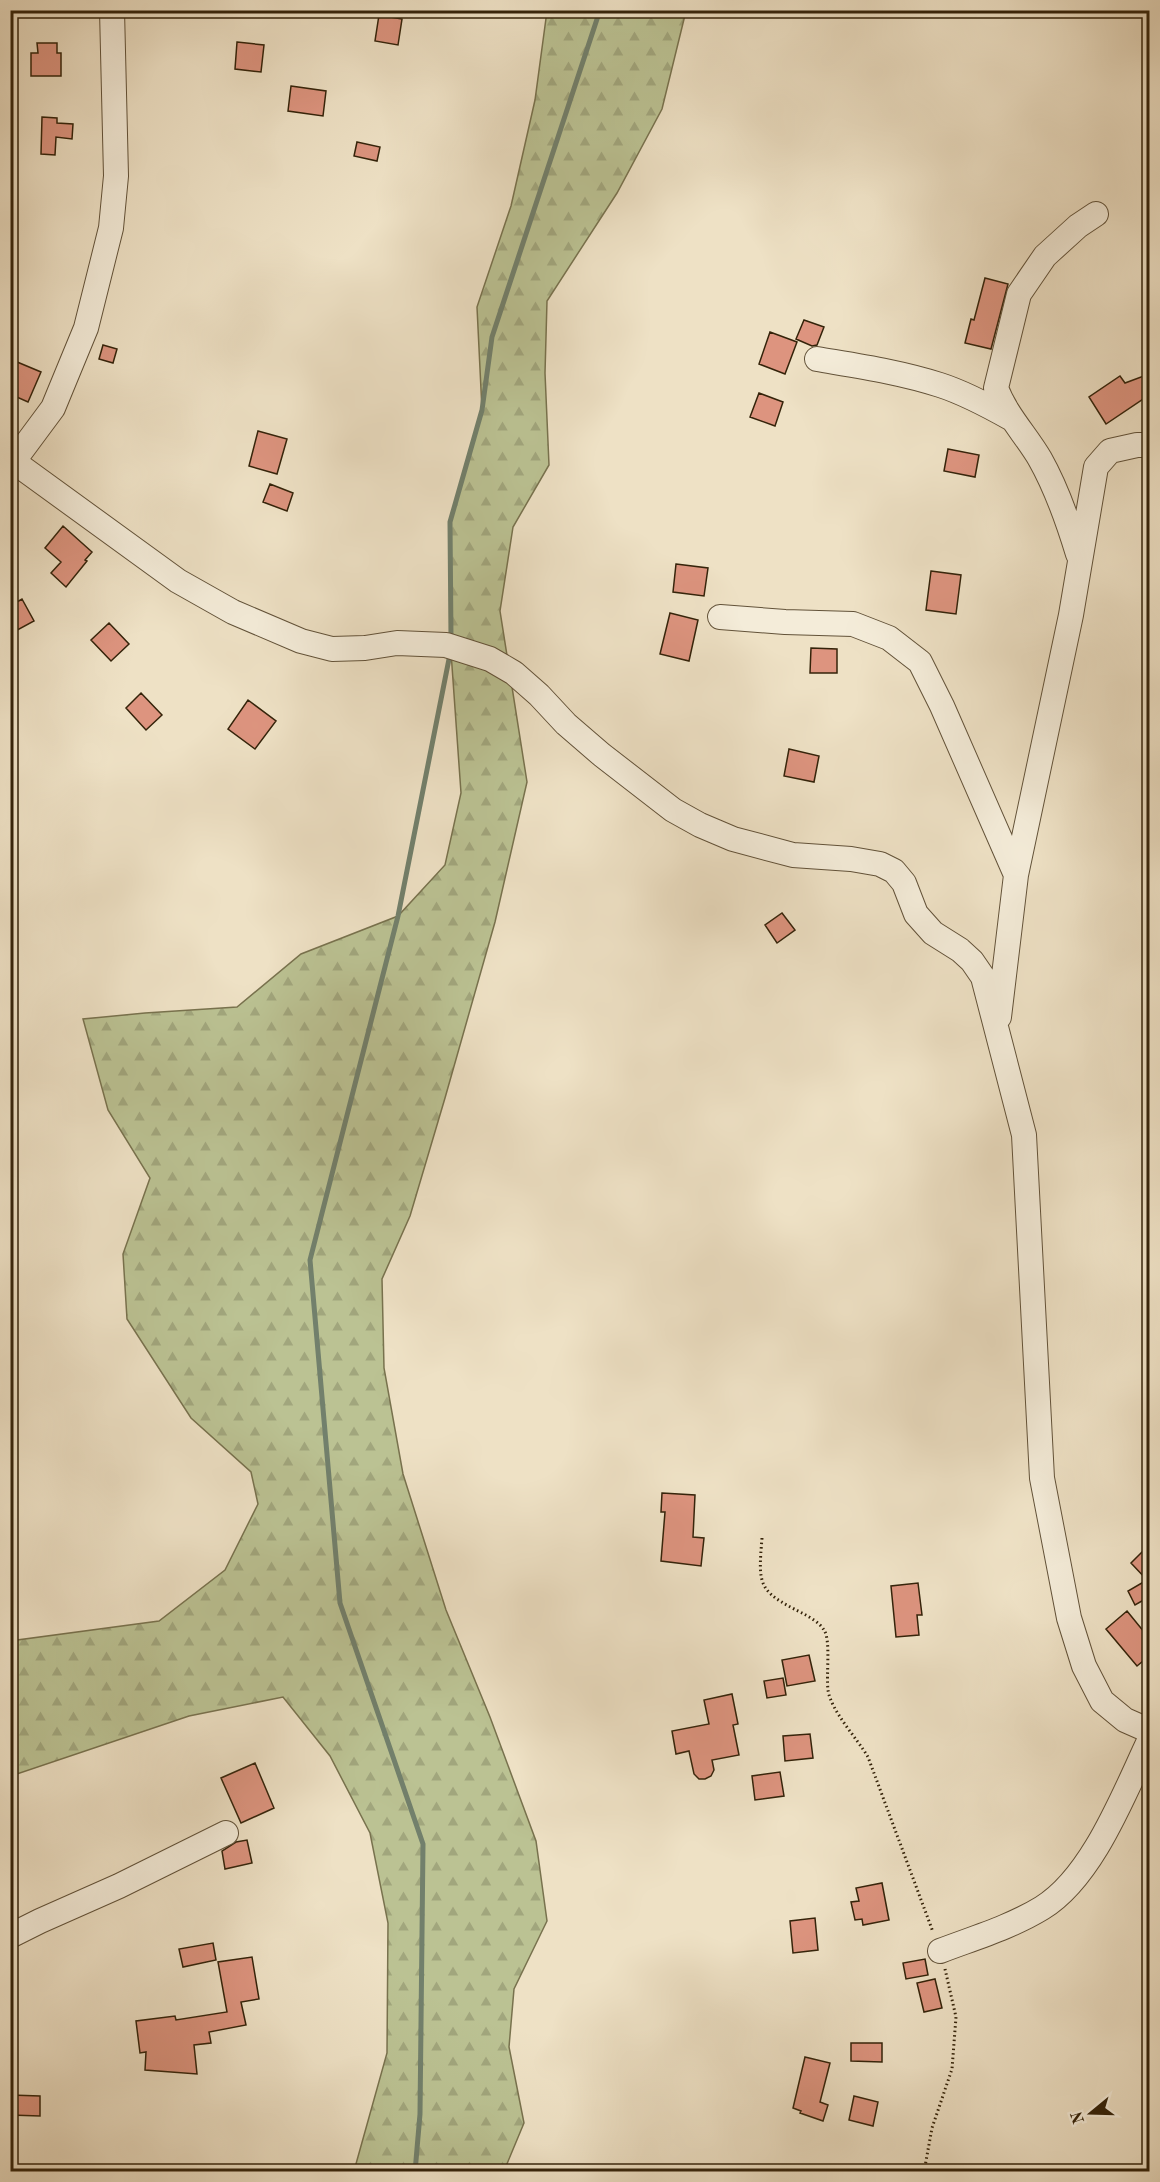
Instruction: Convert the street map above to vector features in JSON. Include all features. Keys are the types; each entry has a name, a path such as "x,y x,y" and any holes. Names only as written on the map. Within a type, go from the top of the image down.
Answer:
{"street":[{"path":"112,12 116,176 111,228 86,328 53,408 12,462 178,581 233,612 301,641 332,649 365,648 397,643 446,645 490,659 514,673 566,724 611,762 673,810 700,825 733,839 793,855 851,859 880,864 894,871 904,883 916,914 933,933 972,960 983,977 1024,1135 1042,1479 1069,1618 1084,1666 1102,1701 1125,1720 1149,1731"},
{"path":"1080,562 1066,513 1041,460 1000,400 996,388 1019,294 1045,256 1078,226 1096,214"},
{"path":"817,358 897,373 942,386 987,405 1012,419"},
{"path":"997,1028 1016,875 1080,562 1096,467 1110,452 1137,445 1149,445"},
{"path":"720,617 853,624 889,638 920,662 942,706 1016,875"},
{"path":"940,1951 1042,1908 1066,1890 1106,1832 1149,1739"},
{"path":"10,1936 226,1833"}],"path":[{"path":"112,12 248,15"},
{"path":"762,1538 759,1568 761,1581 768,1593 778,1601 810,1617 824,1630 829,1643 826,1660 828,1693 843,1722 868,1757 940,1951 956,2017 952,2069 932,2127 924,2172"}],"green space":[{"path":"547,11 686,11 662,109 617,193 547,301 545,373 549,465 513,527 500,611 527,782 495,922 445,1098 410,1216 382,1279 384,1368 403,1474 446,1610 490,1717 536,1841 547,1921 514,1989 509,2047 524,2123 504,2171 354,2171 387,2053 388,1923 370,1833 330,1756 283,1697 189,1716 11,1776 10,1641 159,1621 225,1570 258,1504 251,1472 191,1418 127,1319 123,1254 150,1178 108,1110 83,1019 237,1007 301,954 398,916 445,865 461,793 451,652 450,522 482,410 477,307 511,206 535,100"}],"building":[{"path":"379,15 402,19 398,45 375,41"},
{"path":"237,42 264,45 261,72 235,69"},
{"path":"37,43 57,43 57,53 61,53 61,76 31,76 31,53 38,53"},
{"path":"291,86 326,91 323,116 288,111"},
{"path":"42,117 57,118 57,123 73,124 72,139 56,137 55,155 41,154"},
{"path":"357,142 380,147 377,161 354,156"},
{"path":"985,278 1008,284 991,349 965,343 971,319 974,320"},
{"path":"804,320 824,327 817,345 812,346 796,339"},
{"path":"770,332 797,342 785,374 759,364"},
{"path":"103,345 117,349 113,363 99,359"},
{"path":"10,359 41,372 28,402 10,394"},
{"path":"1149,374 1149,395 1106,424 1089,397 1120,376 1125,383"},
{"path":"759,393 783,402 775,426 750,417"},
{"path":"258,431 287,439 277,474 249,466"},
{"path":"948,449 979,455 975,477 944,471"},
{"path":"270,484 293,493 287,511 263,502"},
{"path":"63,526 92,552 66,587 51,573 61,562 45,548"},
{"path":"676,564 708,568 704,596 673,592"},
{"path":"931,571 961,575 956,614 926,610"},
{"path":"22,599 34,621 10,634 10,606"},
{"path":"670,613 698,620 689,661 660,654"},
{"path":"109,623 129,644 111,661 91,640"},
{"path":"811,648 837,649 837,673 810,673"},
{"path":"141,693 162,715 146,730 126,708"},
{"path":"248,700 276,721 255,749 228,729"},
{"path":"789,749 819,756 814,782 784,776"},
{"path":"782,913 795,930 777,943 765,925"},
{"path":"662,1493 695,1495 693,1537 704,1538 701,1566 661,1561 665,1512 661,1512"},
{"path":"1149,1545 1149,1597 1135,1605 1128,1591 1147,1580 1131,1563"},
{"path":"918,1583 922,1615 917,1615 919,1635 896,1637 891,1586"},
{"path":"1127,1611 1149,1638 1149,1656 1137,1666 1106,1629"},
{"path":"809,1655 815,1681 787,1686 782,1660"},
{"path":"783,1678 786,1695 767,1698 764,1681"},
{"path":"732,1694 738,1724 733,1725 739,1755 712,1760 714,1770 711,1776 699,1779 694,1774 689,1751 676,1754 672,1731 709,1724 704,1700"},
{"path":"810,1734 813,1758 785,1761 783,1736"},
{"path":"255,1763 274,1808 241,1823 221,1778"},
{"path":"780,1772 784,1796 755,1800 752,1776"},
{"path":"247,1840 252,1863 225,1869 222,1851 236,1842"},
{"path":"882,1883 889,1920 863,1925 862,1919 855,1920 851,1902 859,1901 856,1888"},
{"path":"815,1918 818,1950 793,1953 790,1921"},
{"path":"213,1943 216,1960 183,1967 179,1949"},
{"path":"252,1957 259,1999 241,2002 246,2025 209,2032 211,2043 194,2045 197,2074 145,2070 146,2052 140,2053 136,2021 175,2016 176,2020 227,2012 218,1962"},
{"path":"925,1959 928,1975 906,1979 903,1963"},
{"path":"935,1979 942,2008 924,2012 917,1983"},
{"path":"851,2043 882,2043 882,2062 851,2061"},
{"path":"805,2057 830,2063 820,2102 828,2105 823,2121 800,2113 801,2111 793,2108"},
{"path":"10,2095 40,2096 40,2116 10,2115"},
{"path":"854,2096 878,2102 873,2126 849,2120"}],"waterway":[{"path":"451,639 450,522 482,410 492,337 600,10"},
{"path":"415,2172 420,2114 423,1844 340,1603 310,1260 398,916 450,654"}]}
